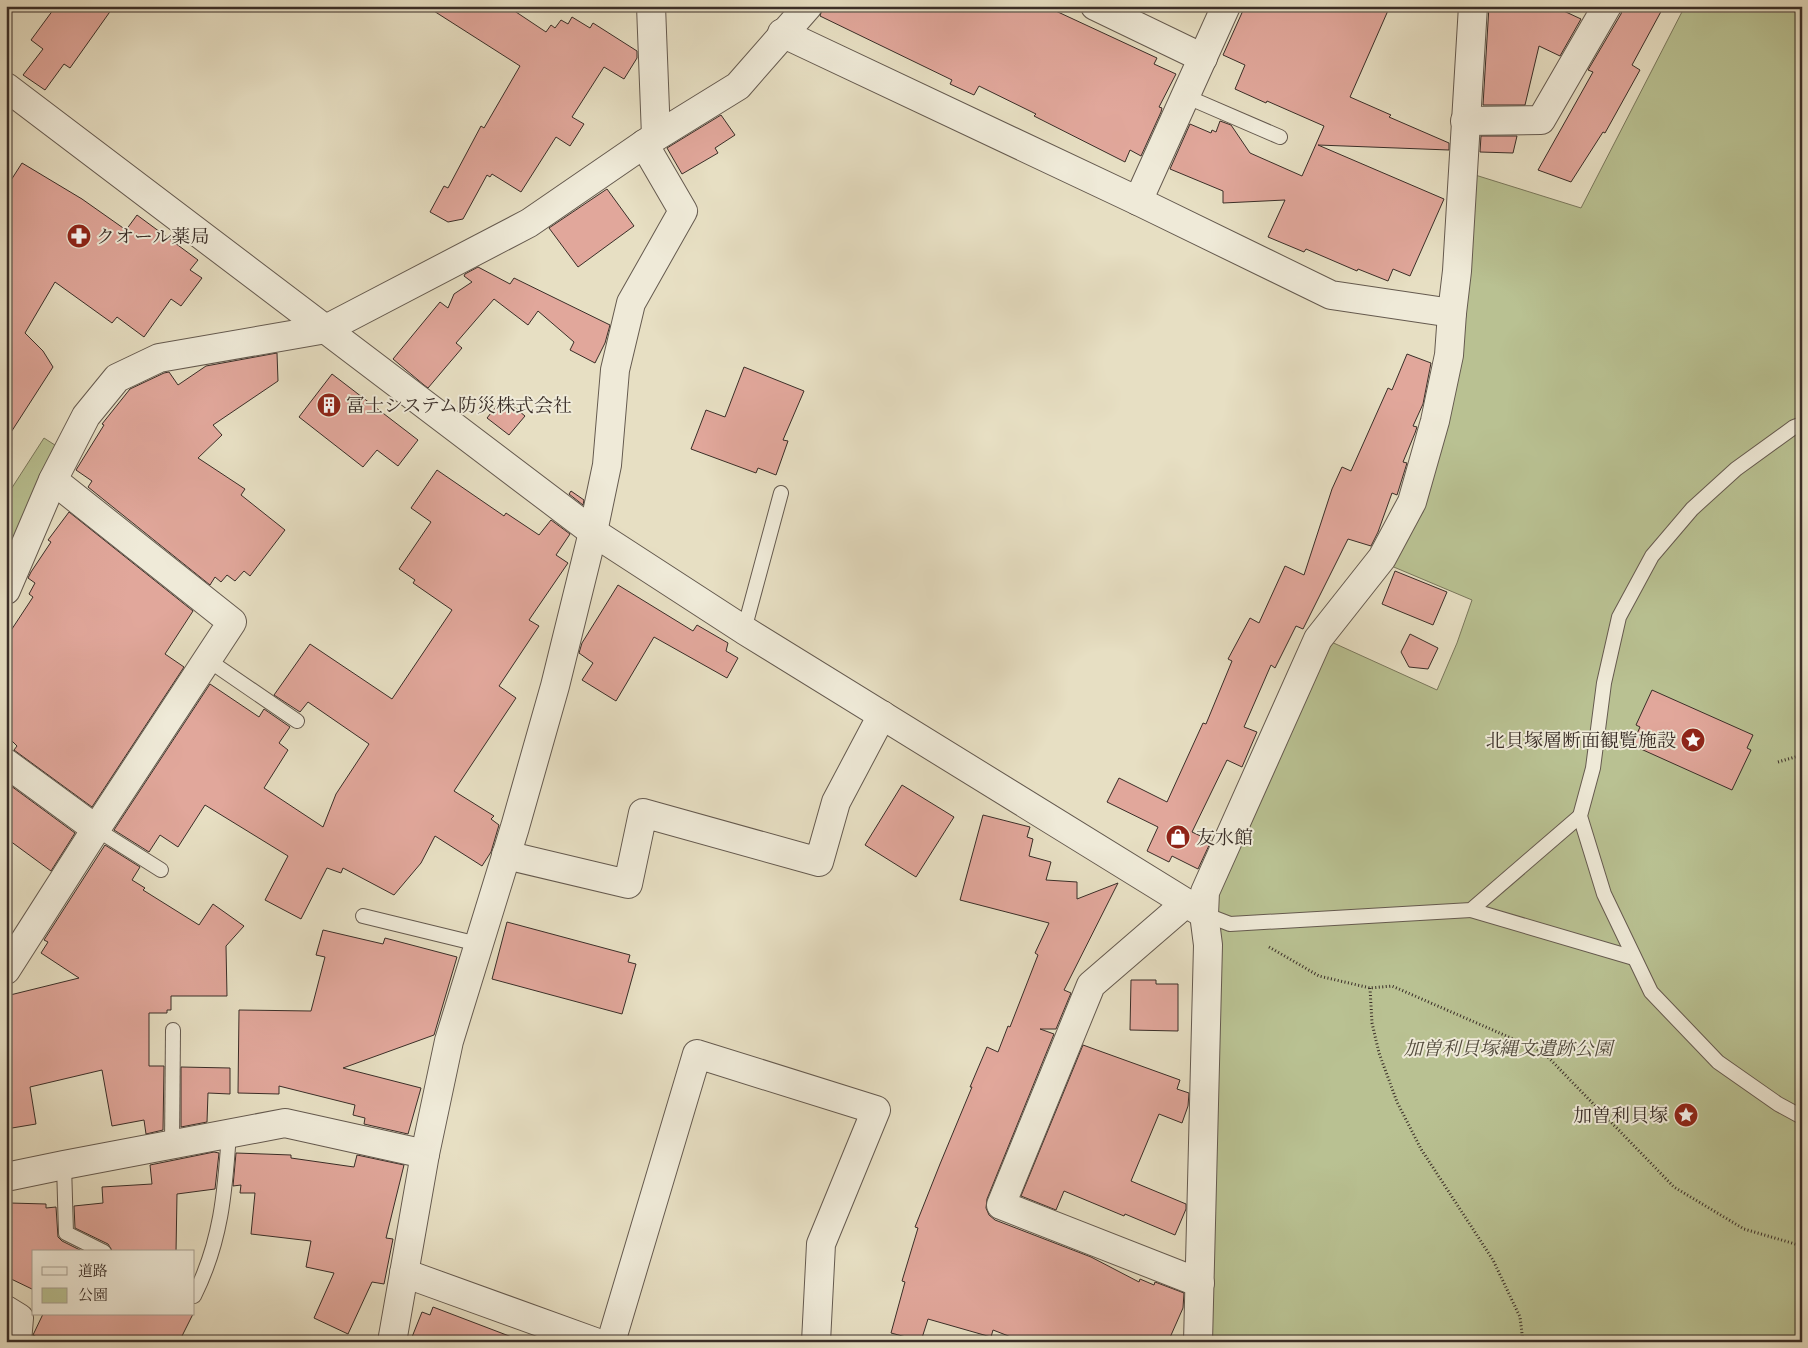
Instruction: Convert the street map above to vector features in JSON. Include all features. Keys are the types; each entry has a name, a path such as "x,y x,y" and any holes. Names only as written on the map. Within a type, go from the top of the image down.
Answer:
{"street":[{"path":"392,1342 425,1154 449,1041 556,686 593,532 607,465 615,370 631,303 683,210 650,140 651,6"},
{"path":"6,590 53,480 86,416 117,378 159,358 326,329 529,223 650,140 738,86 782,33 808,6"},
{"path":"1095,6 1203,58"},
{"path":"1138,201 1226,6"},
{"path":"1200,1283 1001,1205 1091,985 1195,908 1206,892 1318,639 1382,558 1412,502 1435,421 1449,355 1457,271 1473,6"},
{"path":"1465,121 1541,120 1607,6"},
{"path":"782,33 1138,201 1331,295 1452,314"},
{"path":"6,87 593,532 744,630 1195,908 1208,945 1198,1342"},
{"path":"6,970 232,622 53,480"},
{"path":"506,855 628,884 643,813 819,862 836,802 882,715"},
{"path":"6,763 96,829"},
{"path":"611,1342 697,1054 876,1110 821,1244 816,1342"},
{"path":"6,1177 285,1123 425,1154"},
{"path":"404,1272 595,1342"},
{"path":"6,1310 19,1318 17,1342"}],"lane":[{"path":"1185,96 1280,137"},
{"path":"1802,424 1794,427 1736,469 1692,509 1652,556 1619,617 1604,683 1593,768 1580,816 1604,894 1651,992 1718,1062 1778,1104 1802,1117"},
{"path":"744,630 781,494"},
{"path":"208,660 298,721"},
{"path":"1471,910 1580,816"},
{"path":"96,829 161,870"},
{"path":"1195,908 1230,924 1471,910 1634,958"},
{"path":"363,916 478,944"},
{"path":"172,1144 173,1030"},
{"path":"195,1294 204,1275 217,1236 225,1197 229,1133"},
{"path":"64,1165 66,1233 100,1250"}],"path":[{"path":"1778,762 1802,755"},
{"path":"1230,924 1319,976 1370,988 1392,986 1543,1052 1674,1187 1744,1229 1802,1246"},
{"path":"1370,988 1372,1023 1378,1053 1396,1102 1421,1149 1493,1260 1520,1317 1522,1342"}],"green space":[{"name":"加曽利貝塚縄文遺跡公園","path":"1685,6 1802,6 1802,1342 1209,1342 1216,900 1327,640 1437,690 1457,643 1472,600 1389,565 1423,512 1443,442 1472,174 1581,208"},
{"path":"44,438 61,449 6,579 6,497"}],"building":[{"path":"56,6 114,6 70,68 64,64 45,90 23,75 43,49 31,40"},
{"path":"426,6 507,6 546,32 551,25 555,28 561,20 568,24 572,17 590,28 593,23 637,51 637,58 624,79 604,67 572,117 584,124 570,146 556,137 521,192 492,174 490,177 487,175 463,219 448,222 430,212 444,186 448,188 481,126 484,128 520,66"},
{"path":"823,6 1045,6 1157,58 1154,64 1176,74 1159,107 1162,108 1161,112 1141,156 1130,150 1125,162 979,86 974,95 950,84 952,80 820,16"},
{"path":"1245,6 1390,6 1350,97 1391,115 1389,117 1449,143 1449,150 1318,145 1444,199 1410,276 1393,269 1388,281 1358,269 1357,271 1306,249 1304,252 1268,237 1285,200 1223,203 1223,191 1170,169 1190,124 1211,133 1212,130 1216,132 1220,121 1231,125 1250,153 1302,176 1324,126 1235,89 1245,65 1223,55"},
{"path":"1489,6 1553,6 1581,19 1560,56 1539,46 1525,105 1483,105"},
{"path":"1623,6 1664,6 1632,65 1640,70 1605,133 1603,132 1571,182 1538,170 1593,72 1588,70 1621,14"},
{"path":"721,115 735,135 715,148 718,153 682,174 667,148"},
{"path":"1481,136 1517,136 1513,153 1480,152"},
{"path":"22,163 82,199 126,230 137,215 198,260 190,270 202,278 181,306 171,299 144,337 117,317 112,323 55,282 25,333 43,351 53,367 6,440 6,188"},
{"path":"607,189 634,226 578,267 549,228"},
{"path":"478,267 510,284 514,278 610,325 605,343 595,363 570,350 574,342 538,311 528,325 494,299 456,343 462,348 428,388 424,385 393,359 440,302 448,308 454,294 472,282 464,276 465,274"},
{"path":"277,353 278,381 213,425 222,435 198,458 245,489 241,495 285,530 250,576 244,571 235,581 227,575 221,582 215,577 210,585 88,487 92,481 76,470 104,425 102,424 130,389 169,372 178,385 206,366"},
{"path":"1407,354 1431,363 1423,404 1413,426 1417,427 1403,462 1407,463 1397,495 1392,493 1371,546 1348,539 1303,629 1296,626 1275,668 1271,665 1244,727 1257,732 1242,767 1227,760 1192,832 1211,841 1198,869 1172,856 1169,862 1147,851 1158,827 1107,802 1119,778 1167,802 1203,723 1206,724 1232,661 1228,659 1250,618 1259,623 1285,566 1304,575 1332,489 1342,467 1351,471 1388,388 1392,390"},
{"path":"744,367 804,391 783,440 788,441 776,475 758,468 756,473 691,449 706,410 725,417"},
{"path":"332,374 418,440 398,466 377,450 363,467 299,417"},
{"path":"503,398 525,416 509,435 487,418"},
{"path":"437,470 504,516 506,513 539,535 551,520 570,534 556,555 568,563 529,620 539,626 499,686 516,698 454,791 494,816 491,819 499,825 491,852 482,866 435,836 421,863 394,895 343,868 341,873 327,868 301,919 265,900 288,856 205,805 178,847 160,835 149,852 114,830 210,684 259,717 264,709 290,727 279,743 288,750 264,788 323,827 336,794 369,744 308,702 300,712 274,695 310,644 392,699 452,610 413,583 415,580 399,569 431,522 411,508"},
{"path":"571,491 584,500 583,505 569,494"},
{"path":"69,512 193,611 165,654 184,667 92,807 14,750 17,746 6,735 6,638 33,597 29,594 35,583 28,578 31,572 51,542 48,540"},
{"path":"1395,571 1447,592 1433,625 1382,604"},
{"path":"618,585 693,631 697,625 728,643 726,651 738,658 727,678 654,637 616,701 582,680 593,663 579,653 582,643"},
{"path":"1410,634 1438,648 1428,669 1409,667 1401,652"},
{"path":"1652,690 1753,735 1747,748 1751,750 1732,790 1632,745 1640,727 1636,725"},
{"path":"7,783 75,833 51,871 6,838"},
{"path":"902,785 954,817 916,877 865,845"},
{"path":"983,815 1030,827 1027,837 1033,839 1029,856 1051,862 1046,880 1077,882 1077,899 1118,883 1064,990 1071,993 1056,1029 1040,1029 1054,1034 987,1199 986,1208 989,1215 995,1220 1091,1257 1139,1282 1140,1279 1154,1285 1155,1282 1184,1293 1183,1308 1168,1342 1024,1342 993,1330 991,1337 928,1319 921,1341 891,1333 905,1282 902,1281 918,1228 915,1227 987,1047 998,1052 1008,1026 1010,1027 1038,955 1035,953 1049,923 960,900"},
{"path":"105,845 140,867 132,880 145,888 143,890 199,925 213,904 244,926 226,946 227,996 171,996 171,1010 167,1010 167,1013 149,1013 149,1066 164,1066 163,1130 146,1134 144,1120 112,1126 102,1070 30,1087 36,1124 6,1129 6,996 79,978 41,953 48,942 44,940"},
{"path":"507,922 630,955 628,962 636,964 622,1014 492,979"},
{"path":"323,930 383,944 385,938 457,957 434,1035 343,1068 421,1088 408,1134 364,1124 365,1118 353,1115 355,1105 279,1086 279,1094 238,1093 239,1010 311,1011 325,957 316,955"},
{"path":"1131,980 1156,980 1156,984 1178,984 1178,1031 1130,1030"},
{"path":"1083,1045 1180,1080 1177,1089 1189,1093 1188,1106 1182,1123 1159,1114 1131,1181 1186,1204 1186,1209 1175,1235 1064,1191 1056,1210 1021,1196"},
{"path":"181,1067 230,1068 230,1094 208,1093 207,1122 181,1127"},
{"path":"214,1152 219,1153 215,1189 177,1194 176,1250 112,1250 108,1244 75,1228 74,1206 103,1203 102,1187 152,1184 150,1165"},
{"path":"236,1153 291,1155 291,1158 354,1167 357,1155 404,1165 386,1238 393,1239 384,1284 372,1282 348,1334 314,1318 334,1273 306,1267 311,1241 251,1234 255,1193 240,1193 241,1185 233,1186"},
{"path":"10,1203 46,1204 46,1208 56,1207 58,1237 80,1250 32,1250 32,1289 7,1277"},
{"path":"433,1307 517,1339 517,1342 410,1342 422,1312 430,1315"},
{"path":"42,1316 192,1316 179,1342 47,1342 33,1335"}],"place":[{"name":"クオール薬局","path":"79,236"},
{"name":"冨士システム防災株式会社","path":"329,405"},
{"name":"北貝塚層断面観覧施設","path":"1693,740"},
{"name":"友水館","path":"1178,837"},
{"name":"加曽利貝塚","path":"1686,1115"}]}
